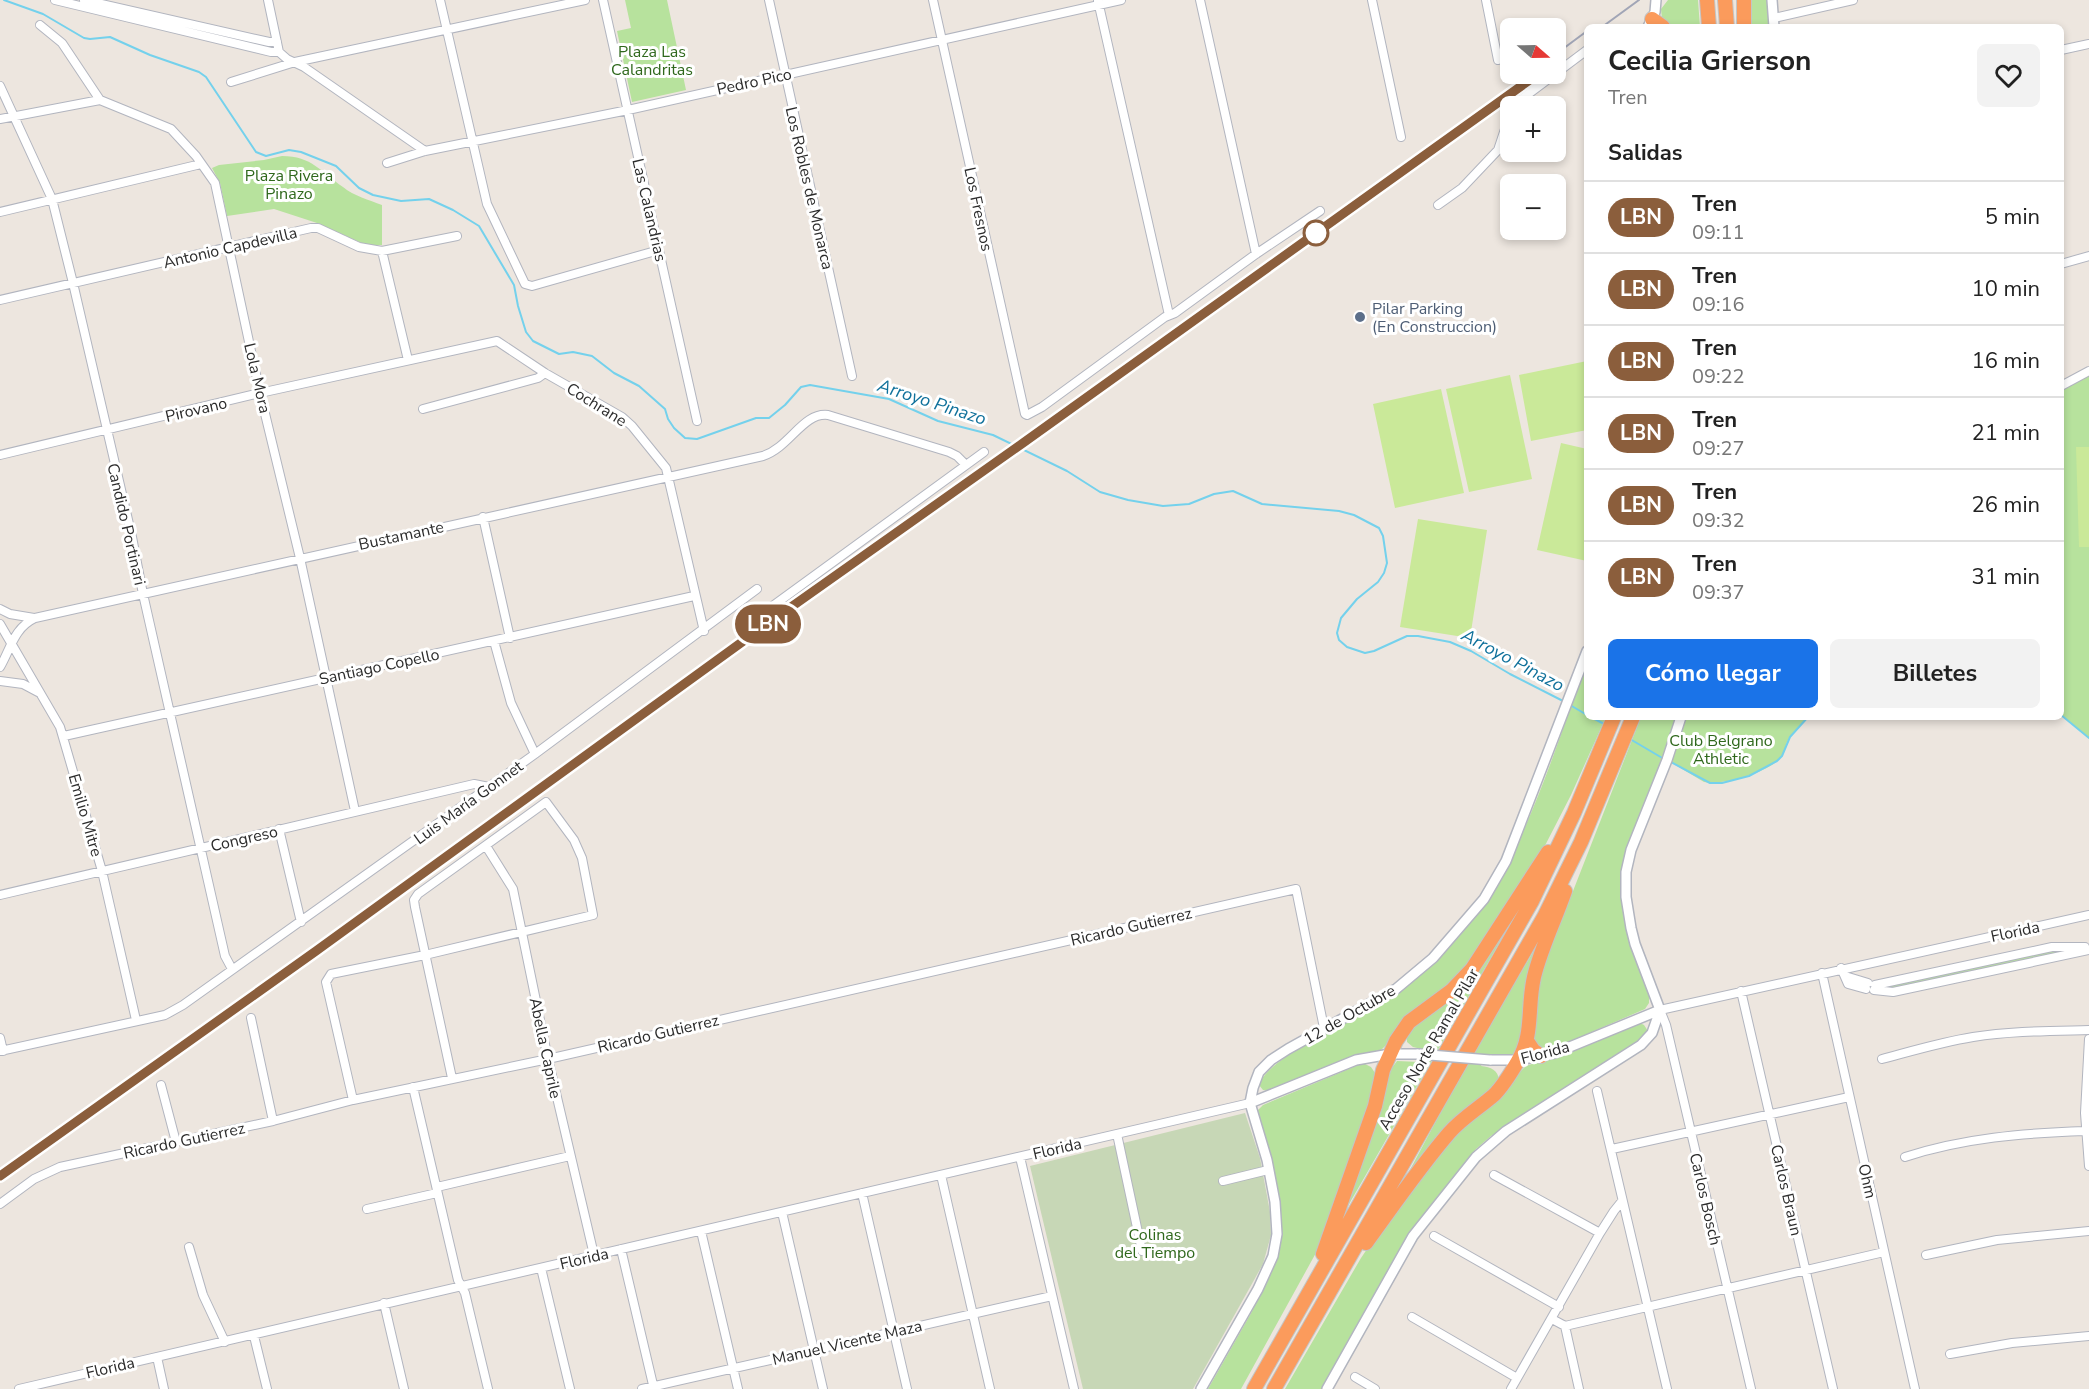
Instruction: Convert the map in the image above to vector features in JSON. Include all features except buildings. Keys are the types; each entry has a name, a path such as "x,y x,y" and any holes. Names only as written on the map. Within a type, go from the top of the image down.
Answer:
{"highway":[{"path":"1707,0 1709,24"},
{"path":"1725,0 1727,24"},
{"path":"1744,0 1744,24"},
{"name":"Acceso Norte Ramal Pilar","path":"1254,1389 1533,901 1574,813 1613,720"},
{"name":"Acceso Norte Ramal Pilar","path":"1274,1389 1544,917 1581,842 1632,720"},
{"path":"1310,1290 1371,1117 1383,1070 1390,1054 1409,1023 1451,991 1472,969 1574,813"},
{"path":"1326,1298 1449,1132 1494,1094 1519,1060 1527,1041 1534,975 1581,842"},
{"path":"1527,1041 1541,1056"}],"street":[{"path":"56,0 271,52 279,52"},
{"path":"84,0 277,42"},
{"path":"268,0 279,52 425,151"},
{"path":"440,0 472,143 492,217 525,284 528,286 659,250"},
{"path":"231,82 295,62 585,0"},
{"name":"Las Calandrias","path":"603,0 697,421"},
{"name":"Los Robles de Monarca","path":"769,0 852,376"},
{"name":"Los Fresnos","path":"933,0 1023,412 1027,415 1042,407 1169,315"},
{"name":"Pedro Pico","path":"387,163 425,151 628,110 942,40 1098,2 1121,0"},
{"path":"1200,0 1256,254"},
{"path":"1372,0 1401,136"},
{"path":"1486,0 1498,60"},
{"path":"1772,0 1774,22 1853,0"},
{"path":"1654,24 1658,1"},
{"path":"1098,2 1169,315 1320,211"},
{"path":"0,119 100,100 62,43 40,25"},
{"path":"2064,49 2089,44"},
{"path":"1526,96 1584,52"},
{"name":"Candido Portinari","path":"0,86 52,200 74,283 225,956 232,969"},
{"name":"Lola Mora","path":"100,100 171,129 215,183 355,811"},
{"path":"1438,205 1462,188 1498,150 1500,144"},
{"path":"0,212 201,164"},
{"name":"Antonio Capdevilla","path":"0,300 311,228 318,228 360,247 382,251 457,236"},
{"path":"382,251 408,360"},
{"path":"2064,263 2089,256"},
{"name":"Pirovano","path":"0,455 260,393 497,341"},
{"name":"Cochrane","path":"497,341 545,373 628,422 666,468 704,631"},
{"path":"2064,384 2089,371"},
{"path":"423,408 538,378 545,373"},
{"name":"Bustamante","path":"35,618 770,454 787,442 808,420 816,416 828,415 949,452 966,465"},
{"path":"747,624 984,452"},
{"path":"483,517 510,638"},
{"name":"Luis María Gonnet","path":"1,1051 165,1015 175,1010 535,754 704,631 757,589"},
{"name":"Santiago Copello","path":"64,736 694,596"},
{"path":"0,609 10,614 35,618"},
{"path":"0,667 25,623 35,618"},
{"name":"Emilio Mitre","path":"0,624 64,736 102,871 136,1020"},
{"path":"494,641 511,703 535,754"},
{"name":"12 de Octubre","path":"1250,1103 1256,1078 1271,1060 1396,989 1445,945 1484,899 1506,861 1584,659"},
{"path":"0,681 23,684 39,693"},
{"path":"1327,1389 1413,1236 1476,1157 1506,1131 1641,1046 1652,1033 1660,1010 1635,944 1628,911 1626,884 1631,850 1676,737 1680,720"},
{"name":"Congreso","path":"0,895 474,784 489,787"},
{"path":"353,1100 326,982 330,974 425,955 593,915 582,858 574,840 546,802 418,894 414,900 425,955 452,1078"},
{"path":"279,830 301,922"},
{"name":"Abella Caprile","path":"486,846 513,889 548,1059 594,1255"},
{"name":"Ricardo Gutierrez","path":"0,1204 34,1179 60,1167 273,1121 353,1100 548,1059 1296,889 1324,1028"},
{"name":"Florida","path":"19,1389 1250,1103 1346,1064 1367,1058 1390,1054 1418,1054 1519,1060 1541,1056 1555,1053 1660,1010 1822,973 1843,972 2089,915"},
{"path":"1871,987 2052,947 2089,948"},
{"path":"1843,972 1848,984 1871,987 1887,993 2089,948"},
{"name":"Ohm","path":"1822,973 1916,1389"},
{"path":"1885,983 1887,993"},
{"name":"Carlos Braun","path":"1741,991 1833,1389"},
{"name":"Carlos Bosch","path":"1660,1010 1666,1025 1751,1389"},
{"path":"250,1018 273,1121"},
{"path":"1882,1059 1919,1048 1988,1035 2089,1030"},
{"path":"0,1038 1,1051"},
{"path":"2089,1039 2085,1088 2085,1131 2089,1166"},
{"path":"161,1085 176,1142"},
{"path":"413,1087 460,1286 465,1293 488,1389"},
{"path":"1597,1091 1667,1389"},
{"path":"1612,1149 1849,1097"},
{"path":"1201,1389 1258,1289 1274,1256 1277,1221 1269,1170 1250,1103"},
{"path":"1905,1157 1946,1145 1993,1137 2085,1131"},
{"path":"1117,1134 1142,1251"},
{"path":"367,1209 570,1156"},
{"path":"1020,1157 1074,1389"},
{"path":"1223,1181 1269,1170"},
{"path":"941,1175 990,1389"},
{"path":"1494,1175 1600,1233"},
{"path":"862,1193 907,1389"},
{"path":"1511,1389 1600,1233 1622,1201"},
{"path":"782,1212 823,1389"},
{"path":"701,1231 738,1389"},
{"path":"1926,1254 1997,1239 2089,1231"},
{"path":"1434,1236 1558,1307"},
{"path":"189,1248 203,1295 225,1342"},
{"path":"621,1250 654,1388"},
{"path":"1552,1319 1565,1326 1884,1252"},
{"path":"541,1268 570,1389"},
{"name":"Manuel Vicente Maza","path":"642,1389 1052,1296"},
{"path":"384,1303 404,1389"},
{"path":"1412,1317 1517,1378"},
{"path":"1565,1326 1579,1389"},
{"path":"254,1336 267,1389"},
{"path":"1950,1354 2012,1342 2089,1336"},
{"path":"157,1357 164,1389"},
{"path":"1355,1377 1375,1389"}],"green space":[{"name":"Plaza Las Calandritas","path":"625,0 667,0 686,90 632,102 617,31 631,28"},
{"path":"1668,0 1698,0 1700,24 1665,24 1661,9"},
{"path":"1749,0 1768,0 1770,24 1750,24"},
{"name":"Plaza Rivera Pinazo","path":"282,156 309,162 352,193 382,205 382,245 366,245 317,223 274,209 227,216 220,183 212,168"},
{"path":"1584,362 1584,431 1531,441 1519,375"},
{"path":"2089,371 2089,738 2064,717 2064,384"},
{"path":"1510,375 1532,479 1469,492 1446,389"},
{"path":"1441,389 1464,493 1395,508 1373,404"},
{"path":"1561,443 1584,448 1584,560 1537,550"},
{"path":"2076,447 2089,447 2089,547 2079,547"},
{"path":"1418,519 1487,530 1470,638 1400,627"},
{"path":"1584,670 1584,720 1605,720 1571,795 1535,865 1474,960 1381,1050 1339,1061 1272,1091 1263,1090 1259,1085 1267,1072 1284,1058 1410,983 1442,954 1473,920 1517,845"},
{"path":"1640,720 1676,720 1658,774 1629,843 1623,867 1623,907 1626,926 1638,967 1649,993 1649,1003 1645,1009 1557,1047 1541,1049 1534,1045 1533,1027 1541,973"},
{"name":"Club Belgrano Athletic","path":"1680,720 1805,720 1791,735 1783,754 1776,762 1734,780 1704,782 1667,760"},
{"path":"1552,920 1524,1030 1515,1053 1508,1056 1487,1054 1481,1066 1493,1070 1499,1080 1404,1181 1466,1065"},
{"path":"1502,932 1505,932 1497,947 1341,1218 1389,1072 1397,1061 1420,1062 1426,1050 1413,1047 1407,1042 1407,1034"},
{"path":"2058,949 2059,952 2054,954 1890,990 1887,988 1889,985"},
{"path":"1640,1023 1648,1031 1643,1039 1491,1136 1476,1149 1414,1228 1325,1389 1285,1389 1361,1258 1390,1215 1446,1142 1526,1066"},
{"path":"1363,1063 1371,1067 1375,1073 1371,1109 1317,1251 1241,1389 1208,1389 1269,1278 1279,1250 1281,1227 1278,1196 1268,1147 1258,1121 1258,1110 1263,1105"},
{"name":"Colinas del Tiempo","path":"1245,1113 1260,1158 1270,1212 1271,1235 1263,1264 1193,1389 1083,1389 1030,1166"}],"waterway":[{"name":"Arroyo Pinazo","path":"4,0 43,14 84,38 110,37 150,55 199,72 206,77 256,152 266,156 289,150 301,152 336,166 359,188 373,195 401,201 429,199 479,226 514,285 526,332 533,341 559,354 573,352 592,356 614,373 639,386 665,409 674,428 685,438 697,439 756,418 769,418 801,387 810,385 889,399 938,421 993,435 1067,471 1100,492 1128,500 1163,506 1189,504 1214,494 1233,491 1262,504 1339,511 1354,515 1379,528 1383,536 1387,563 1378,582 1357,599 1341,618 1337,633 1339,640 1347,647 1365,653 1407,636 1450,642 1565,702"},
{"name":"Arroyo Pinazo","path":"1570,705 1584,713"},
{"name":"Arroyo Pinazo","path":"2064,717 2089,738"},
{"name":"Arroyo Pinazo","path":"1597,720 1604,724"},
{"name":"Arroyo Pinazo","path":"1669,761 1710,783 1722,783 1749,776 1777,761 1782,756 1790,737 1805,720"},
{"name":"Arroyo Pinazo","path":"1630,739 1664,759"}],"railway":[{"path":"1606,24 1639,0"},
{"path":"1566,47 1584,33"},
{"path":"0,1176 316,951 760,629 1524,84"}],"train":[{"name":"LBN","path":"0,1176 316,951 760,629 1524,84"}],"place":[{"name":"Pilar Parking (En Construccion)","path":"1360,317"}]}
